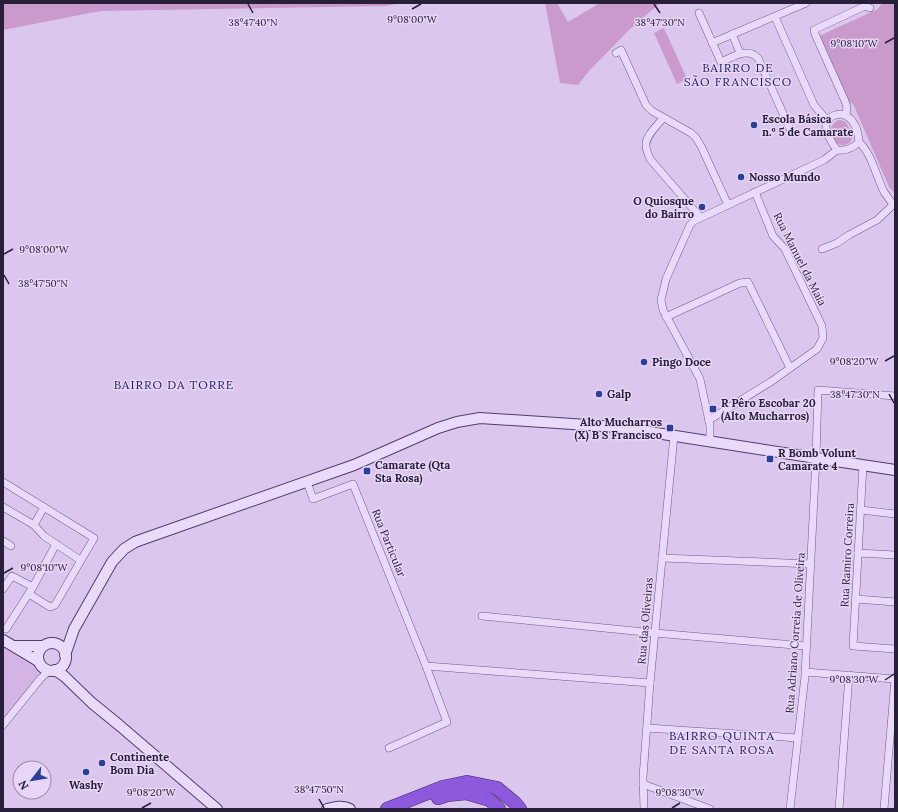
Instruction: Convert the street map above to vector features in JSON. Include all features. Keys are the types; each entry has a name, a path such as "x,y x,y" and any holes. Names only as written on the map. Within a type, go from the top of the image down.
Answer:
{"highway":[{"path":"387,809 443,787 467,782 497,788 515,802 520,809"},
{"path":"410,809 447,795 466,794 490,800 499,809"}],"street":[{"path":"712,43 806,3"},
{"path":"846,115 847,107 845,101 814,30 865,6 870,8"},
{"path":"699,13 721,62 740,53 747,52 755,54 790,130"},
{"path":"775,17 814,105 827,120"},
{"path":"732,34 740,53"},
{"path":"616,54 622,50 646,105 652,111 691,133 696,138 728,205"},
{"path":"822,249 837,243 877,220 894,205 885,193 868,154 859,142 858,133 854,123 846,115 835,115 827,120 825,125 836,150"},
{"path":"663,118 648,138 646,145 647,151 650,159 700,218"},
{"path":"710,442 710,426 700,379 666,317 661,300 666,279 690,226 694,221 700,218 824,160 836,150 852,148 859,142"},
{"name":"Rua Manuel da Maia","path":"709,420 772,381 818,349 823,338 822,326 784,249 773,236 755,192"},
{"path":"666,317 740,283 748,282 790,368"},
{"name":"Rua Adriano Correia de Oliveira","path":"790,809 805,672 818,390 895,396"},
{"path":"47,667 59,668 63,665 74,629 112,562 124,549 135,542 354,465 438,428 457,422 480,418 618,427 895,470"},
{"name":"Rua das Oliveiras","path":"644,809 643,784 650,683 674,436"},
{"name":"Rua Ramiro Correira","path":"863,465 853,646 895,649"},
{"path":"3,482 94,538 55,605 50,607 29,594"},
{"name":"Rua Particular","path":"306,482 313,499 353,484 426,666 446,722 389,748"},
{"path":"3,507 34,525 44,536 80,560"},
{"path":"34,525 44,508"},
{"path":"861,510 895,514"},
{"path":"3,541 11,546"},
{"path":"6,629 29,594 56,544"},
{"path":"858,553 895,555"},
{"path":"662,558 811,564"},
{"path":"3,589 12,576 33,587"},
{"path":"856,599 895,602"},
{"path":"482,616 806,646"},
{"path":"47,667 38,653 48,644 63,637 74,629"},
{"path":"3,640 64,676 92,703 217,809"},
{"path":"14,646 48,644 57,644 61,646 64,650 70,674 77,689"},
{"path":"426,666 650,683"},
{"path":"3,725 41,678 47,667"},
{"path":"805,672 895,679 884,809"},
{"path":"838,809 849,675"},
{"path":"647,728 798,738"},
{"path":"643,784 710,809"},
{"path":"327,809 336,806 347,807 350,809"}],"shaded area":[{"path":"3,3 401,3 386,6 102,11 3,30"},
{"path":"545,3 557,3 568,22 600,3 660,3 629,30 588,72 578,85 560,83"},
{"path":"882,3 895,3 895,193 889,187 855,108 853,104 850,103 819,36 878,9"},
{"path":"664,28 687,79 677,84 654,33"},
{"path":"838,120 845,122 852,134 851,141 844,145 836,142 831,130 831,127"},
{"path":"3,647 36,669 38,675 3,720"}],"place":[{"name":"Escola Básica n.º 5 de Camarate","path":"754,125"},
{"name":"Nosso Mundo","path":"741,177"},
{"name":"O Quiosque do Bairro","path":"702,207"},
{"name":"Pingo Doce","path":"644,362"},
{"name":"Galp","path":"599,394"},
{"name":"R Pêro Escobar 20 (Alto Mucharros)","path":"713,409"},
{"name":"Alto Mucharros (X) B S Francisco","path":"670,428"},
{"name":"R Bomb Volunt Camarate 4","path":"770,459"},
{"name":"Camarate (Qta Sta Rosa)","path":"367,471"},
{"name":"Continente Bom Dia","path":"102,763"},
{"name":"Washy","path":"86,772"}],"district":[{"name":"BAIRRO DE SÃO FRANCISCO","path":"738,74"},
{"name":"BAIRRO DA TORRE","path":"174,384"},
{"name":"BAIRRO QUINTA DE SANTA ROSA","path":"722,742"}]}
